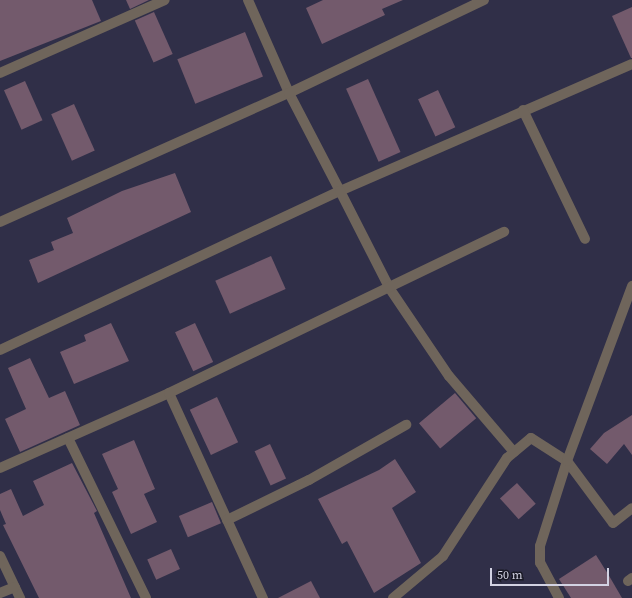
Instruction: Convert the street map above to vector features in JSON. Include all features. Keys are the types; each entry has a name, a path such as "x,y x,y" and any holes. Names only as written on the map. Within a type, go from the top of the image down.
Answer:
{"street":[{"path":"0,73 166,0"},
{"path":"248,0 289,93 390,289 449,376 514,452"},
{"path":"0,222 289,93 484,0"},
{"path":"0,350 340,191 523,110 632,64"},
{"path":"523,110 585,239"},
{"path":"0,468 169,392 390,289 504,232"},
{"path":"559,598 540,563 540,546 567,461 629,303 632,286"},
{"path":"169,392 263,598"},
{"path":"227,520 309,480 406,425"},
{"path":"68,438 146,598"},
{"path":"393,598 443,556 514,452 531,438 567,461 613,523 632,508"},
{"path":"0,556 20,598"},
{"path":"0,593 15,587"}],"building":[{"path":"0,0 92,0 101,21 0,61"},
{"path":"126,0 149,0 130,9"},
{"path":"323,0 403,0 382,9 385,15 322,44 306,8"},
{"path":"632,7 632,58 631,58 612,16"},
{"path":"154,12 173,54 154,63 135,21"},
{"path":"245,32 263,77 195,104 177,59"},
{"path":"368,79 401,152 379,162 346,89"},
{"path":"25,81 42,120 21,130 4,90"},
{"path":"438,90 455,127 435,136 418,99"},
{"path":"74,104 95,151 72,161 51,114"},
{"path":"175,173 191,212 38,283 29,260 54,250 51,242 73,233 67,218 122,191"},
{"path":"271,256 286,289 230,314 215,281"},
{"path":"111,323 129,361 74,384 60,352 86,341 84,335"},
{"path":"195,323 213,362 193,371 175,332"},
{"path":"30,358 49,398 65,391 80,425 20,452 5,419 26,409 8,368"},
{"path":"455,393 476,418 440,448 419,423"},
{"path":"217,397 238,442 211,455 190,410"},
{"path":"632,415 632,455 624,444 607,464 590,449 604,433"},
{"path":"134,440 155,489 144,494 157,522 131,534 112,492 118,489 102,454"},
{"path":"270,444 286,478 271,486 255,451"},
{"path":"395,459 416,492 392,508 421,563 374,593 347,541 342,544 318,499 379,470"},
{"path":"72,463 97,511 94,513 131,598 39,598 3,525 6,524 0,510 0,494 11,489 23,516 44,505 33,481"},
{"path":"517,483 536,504 519,519 500,498"},
{"path":"212,502 221,523 188,537 179,516"},
{"path":"171,549 180,569 156,580 147,560"},
{"path":"596,555 622,598 571,598 559,579"},
{"path":"311,581 320,598 278,598"}]}
